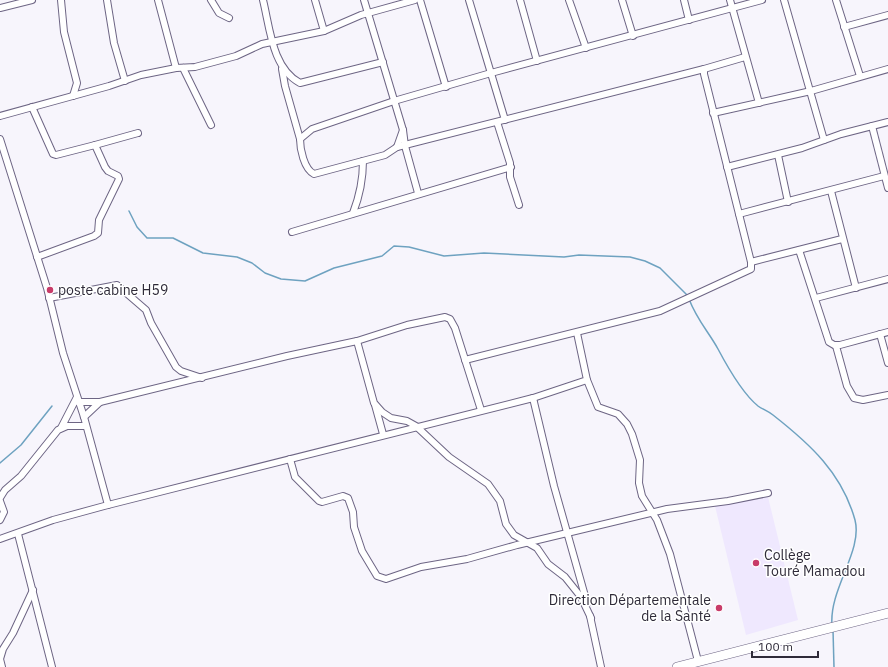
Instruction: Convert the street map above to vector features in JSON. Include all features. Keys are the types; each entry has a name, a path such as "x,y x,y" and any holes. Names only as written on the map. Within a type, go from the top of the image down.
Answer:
{"highway":[{"path":"677,667 888,613"}],"street":[{"path":"0,8 32,0"},
{"path":"61,0 64,32 77,83 73,96"},
{"path":"107,0 114,43 125,80"},
{"path":"158,0 176,68"},
{"path":"212,0 219,13 229,18"},
{"path":"263,0 307,165 310,172 314,174 385,155 397,147 704,69 745,57"},
{"path":"315,0 324,31"},
{"path":"364,0 403,130 405,146 418,193"},
{"path":"0,116 145,74 176,68 195,67 236,56 254,46 273,40 324,31 368,14 415,0"},
{"path":"420,0 446,87"},
{"path":"470,0 505,120"},
{"path":"520,0 537,61"},
{"path":"569,0 586,48"},
{"path":"622,0 632,36"},
{"path":"684,0 689,20"},
{"path":"730,0 759,103"},
{"path":"300,139 312,128 394,101 491,73 762,0"},
{"path":"784,0 824,140"},
{"path":"836,0 860,76"},
{"path":"844,27 888,15"},
{"path":"282,67 292,78 303,83 383,62"},
{"path":"183,68 211,125"},
{"path":"465,360 506,348 577,333 660,310 752,268 704,78 704,69"},
{"path":"713,113 810,91 888,69"},
{"path":"32,107 53,154 56,155 138,133"},
{"path":"498,122 511,167 510,177 519,205"},
{"path":"727,167 778,155 888,122"},
{"path":"872,126 888,188"},
{"path":"397,147 403,130"},
{"path":"0,139 37,257 63,353 77,400 84,417 108,505"},
{"path":"37,257 94,236 98,233 99,220 119,179 118,176 108,171 104,167 95,145"},
{"path":"778,155 788,202"},
{"path":"353,213 359,198 363,178 363,160"},
{"path":"292,232 418,193 511,167"},
{"path":"739,214 884,176"},
{"path":"830,191 856,288"},
{"path":"751,262 842,239"},
{"path":"799,250 816,298 827,340 832,345 836,346 888,332"},
{"path":"816,298 888,279"},
{"path":"49,298 117,285 146,310 151,323 176,367 181,371 202,378"},
{"path":"77,400 100,402 287,356 358,341 407,325 448,317 453,324 481,410"},
{"path":"577,333 587,380 598,407 618,414 627,424 632,434 639,456 642,496 653,512 670,554 698,661"},
{"path":"880,334 888,363"},
{"path":"358,341 383,434"},
{"path":"836,346 847,386 854,398 863,400 888,395"},
{"path":"0,539 18,534 53,520 108,505 383,434 533,398 587,380"},
{"path":"533,398 554,486 591,618 601,667"},
{"path":"0,520 4,512 0,500 3,492 21,476 61,428 77,400"},
{"path":"84,417 100,402"},
{"path":"374,403 382,412 391,418 416,426 449,457 491,487 500,501 506,524 514,535 538,548 548,564 568,579 581,597 591,618"},
{"path":"61,428 67,426 86,426"},
{"path":"290,459 296,478 319,501 322,502 343,496 348,498 354,512 354,526 362,551 380,578 390,578 421,568 449,563 528,542 653,512 678,507 728,501 768,493"},
{"path":"18,534 52,667"},
{"path":"2,667 0,659 3,649 13,633 33,590"}],"shaded area":[{"name":"Collège Touré Mamadou","path":"768,497 798,620 746,635 715,506"}],"waterway":[{"path":"129,211 137,227 147,238 173,238 203,253 237,257 252,263 265,273 281,279 305,281 334,268 382,256 394,246 409,247 444,256 484,253 564,257 579,255 630,257 645,261 660,268 688,296"},
{"path":"689,299 699,319 735,379 746,394 752,401 773,415 812,449 833,474 849,503 855,520 856,532 850,557 835,598 832,611 832,625"},
{"path":"0,463 21,445 52,406"},
{"path":"833,630 834,667"}],"place":[{"name":"poste cabine H59","path":"50,290"},
{"name":"Collège Touré Mamadou","path":"756,563"},
{"name":"Direction Départementale de la Santé","path":"719,608"}]}
